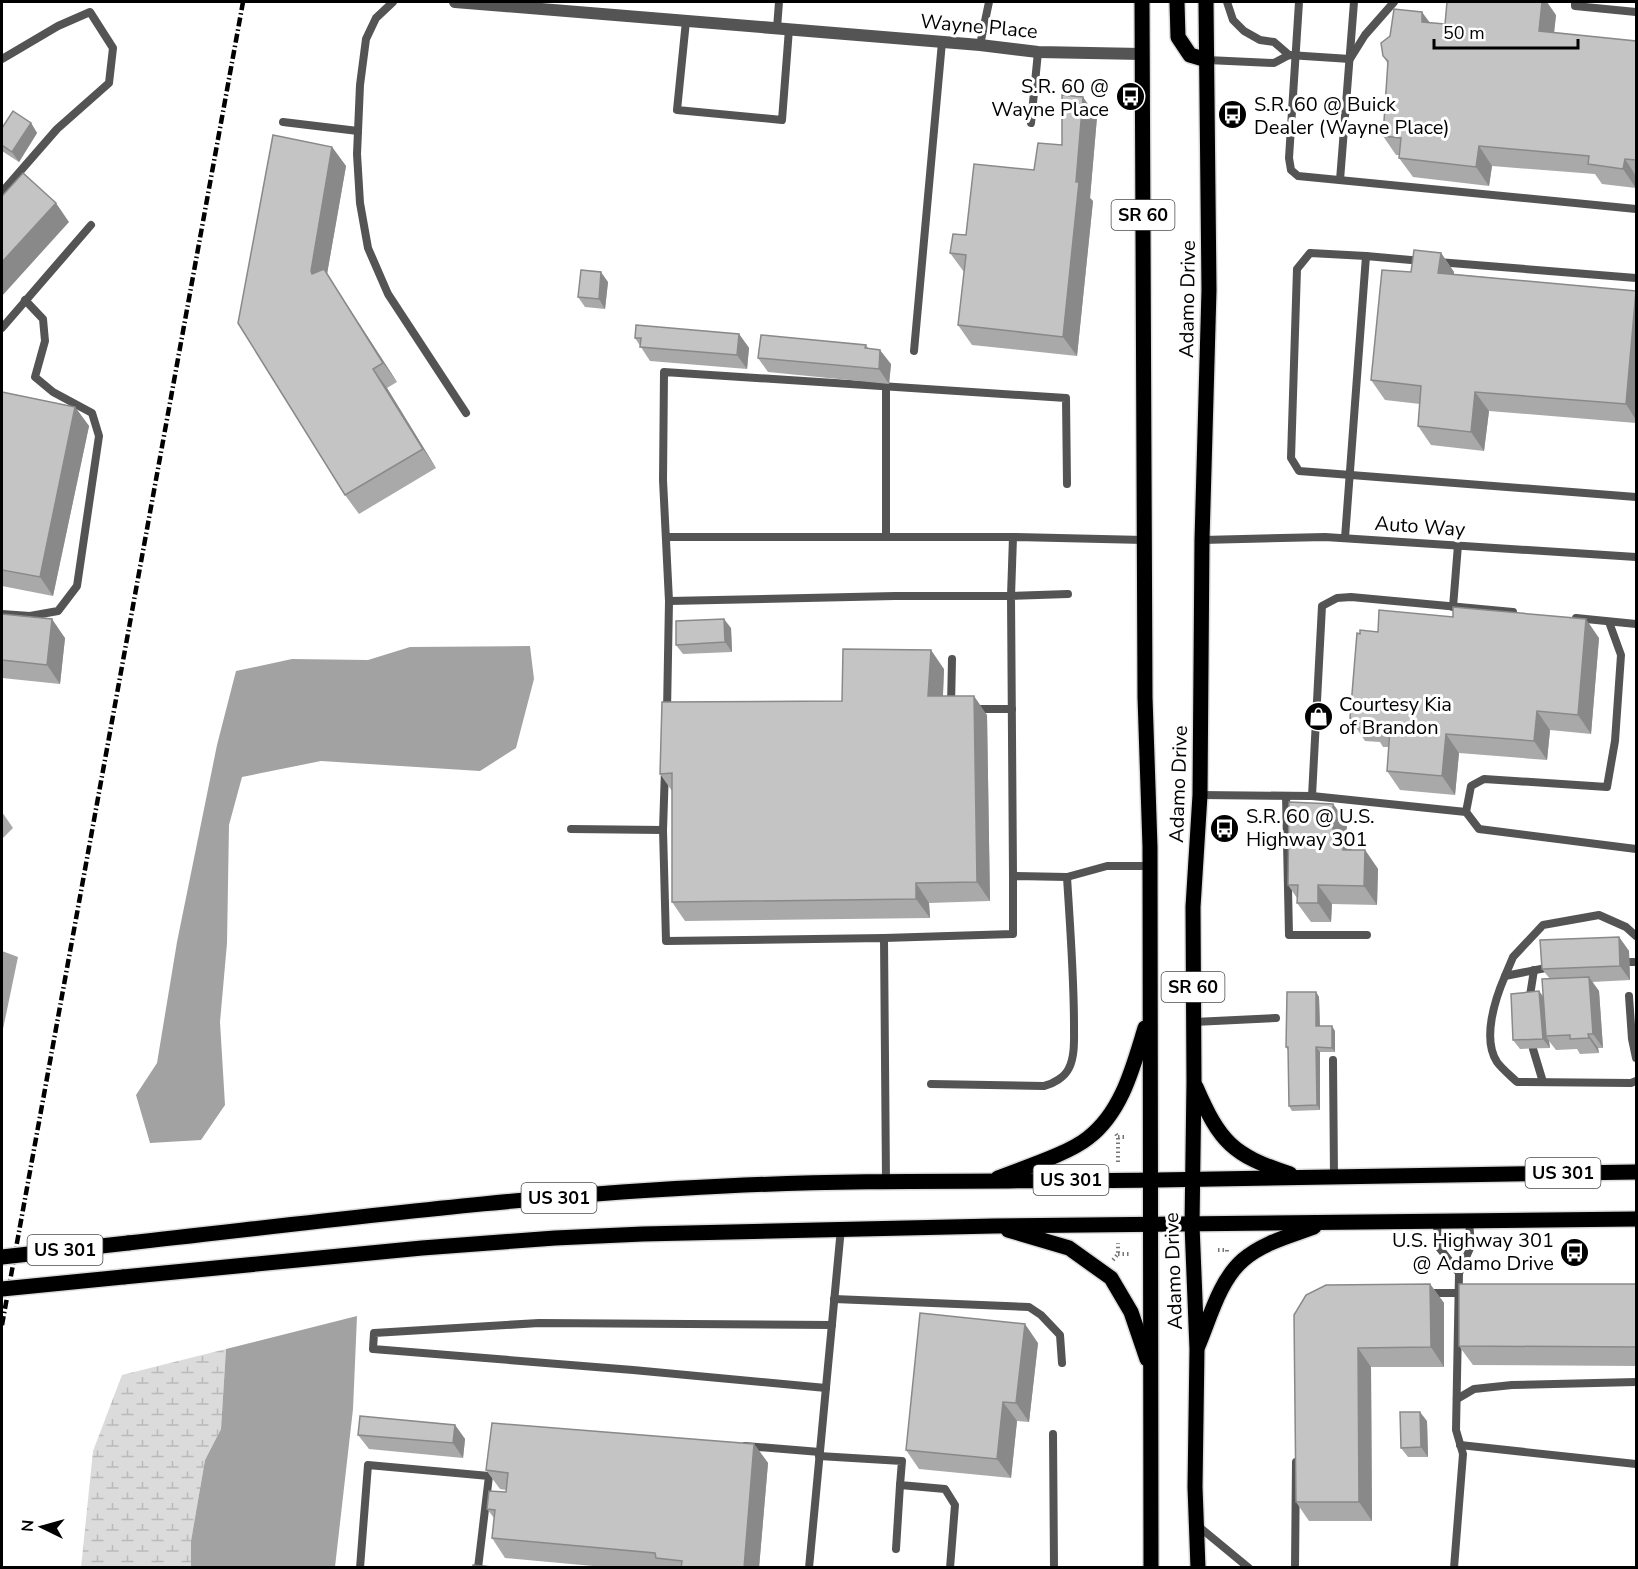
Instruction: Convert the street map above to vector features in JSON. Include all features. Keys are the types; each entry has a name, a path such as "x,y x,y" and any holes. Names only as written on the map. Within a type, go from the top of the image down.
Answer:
{"main road":[{"name":"Adamo Drive","path":"1142,2 1144,540 1150,866 1151,1568"},
{"path":"1177,2 1178,37 1190,55 1207,60"},
{"name":"Adamo Drive","path":"1198,1568 1196,1525 1197,1349 1192,1225 1193,907 1200,795 1202,540 1209,290 1206,2"},
{"path":"991,1181 1068,1149 1087,1139 1104,1123 1124,1089 1150,1014"},
{"path":"1194,1082 1208,1115 1227,1143 1267,1167 1301,1178"},
{"name":"US 301","path":"2,1257 418,1211 724,1186 886,1181 1151,1180 1636,1172"},
{"name":"US 301","path":"2,1289 422,1248 555,1238 841,1228 1636,1219"},
{"path":"1197,1349 1226,1282 1244,1259 1283,1238 1330,1222"},
{"path":"994,1226 1069,1248 1111,1278 1131,1312 1152,1374"}],"street":[{"name":"Wayne Place","path":"455,2 521,4 1038,52 1142,54"}],"lane":[{"path":"393,2 376,18 366,39 360,85 358,131 360,202 368,248 388,294 466,412"},
{"path":"686,21 677,110 782,120 783,29 779,2"},
{"path":"980,45 989,2"},
{"path":"1227,2 1233,20 1244,31 1260,40 1274,42 1293,56"},
{"path":"1299,2 1293,56 1289,158 1291,170 1298,176 1636,209"},
{"path":"1340,180 1354,2"},
{"path":"1350,59 1365,35 1394,2"},
{"path":"1575,2 1575,6 1636,12"},
{"path":"2,59 58,27 90,12 113,48 109,83 57,129 2,192"},
{"path":"914,351 942,42"},
{"path":"1031,123 1038,52"},
{"path":"1207,60 1274,63 1293,56 1350,59"},
{"path":"283,122 358,131"},
{"path":"2,328 91,225"},
{"path":"1636,278 1310,253 1297,269 1291,458 1299,471 1636,497"},
{"path":"1345,538 1366,256"},
{"path":"2,614 30,616 58,611 77,586 99,436 92,413 53,392 35,377 45,341 43,319 25,300"},
{"path":"666,726 669,601 663,480 664,372 1066,398 1067,484"},
{"path":"886,386 886,537"},
{"path":"666,537 1013,537 1144,540"},
{"path":"665,760 663,830 666,941 1013,934 1011,596 1013,537"},
{"name":"Auto Way","path":"1202,540 1325,537 1636,557"},
{"path":"1453,607 1458,545"},
{"path":"669,601 1068,594"},
{"path":"1312,796 1322,606 1337,598 1351,597 1520,613"},
{"path":"1564,617 1636,624"},
{"path":"1466,812 1471,786 1484,779 1607,787 1615,741 1621,655 1609,622"},
{"path":"952,659 951,709 1012,709"},
{"path":"1200,795 1312,796 1466,812 1479,829 1636,849"},
{"path":"1286,796 1289,935 1367,935"},
{"path":"571,829 663,830"},
{"path":"1013,876 1067,877 1107,867 1150,866"},
{"path":"932,1084 1044,1086 1059,1079 1070,1067 1074,1041 1074,1008 1067,877"},
{"path":"1636,936 1626,927 1599,915 1543,925 1513,957 1495,997 1490,1040 1497,1061 1517,1082 1631,1083 1636,1081"},
{"path":"884,938 886,1181"},
{"path":"1505,976 1551,967"},
{"path":"1529,1002 1534,970"},
{"path":"1629,996 1632,1039 1636,1058"},
{"path":"1194,1022 1276,1018"},
{"path":"1533,1049 1543,1082"},
{"path":"1333,1060 1334,1177"},
{"path":"1437,1221 1438,1246 1459,1273"},
{"path":"1454,1568 1462,1455 1456,1430 1459,1273 1470,1246 1469,1221"},
{"path":"809,1568 841,1228"},
{"path":"1412,1293 1482,1293"},
{"path":"834,1299 1029,1307 1041,1315 1060,1335 1062,1364"},
{"path":"826,1389 633,1370 373,1349 374,1333 539,1323 832,1325"},
{"path":"1457,1399 1474,1389 1512,1384 1636,1382"},
{"path":"1053,1434 1054,1568"},
{"path":"734,1445 902,1461 896,1549"},
{"path":"1460,1445 1636,1464"},
{"path":"1295,1568 1296,1454"},
{"path":"360,1568 368,1465 489,1476"},
{"path":"478,1568 490,1466"},
{"path":"900,1485 945,1489 954,1504 950,1568"},
{"path":"1196,1525 1249,1568"}],"path":[{"path":"1114,1132 1119,1137 1125,1137"},
{"path":"1118,1162 1119,1137"},
{"path":"1227,1250 1232,1242"},
{"path":"1113,1261 1118,1254 1118,1243"},
{"path":"1118,1254 1131,1254"}],"green space":[{"path":"226,1349 221,1429 205,1460 191,1541 191,1567 81,1568 93,1451 122,1375"}],"shaded area":[{"path":"530,646 534,679 516,748 480,771 321,761 242,777 229,825 227,943 220,1022 225,1105 201,1140 150,1143 136,1095 157,1063 177,942 217,745 236,671 292,659 368,660 410,647"},
{"path":"2,951 18,957 2,1034"},
{"path":"357,1316 353,1409 335,1567 191,1567 191,1541 205,1460 221,1429 226,1349"}],"building":[{"path":"1447,2 1542,2 1539,31 1636,41 1636,160 1625,159 1623,169 1588,164 1589,156 1479,146 1476,167 1399,158 1401,138 1383,136 1388,61 1383,56 1381,43 1390,36 1394,9 1422,12 1422,22 1445,24"},
{"path":"1062,95 1083,97 1076,182 1079,182 1063,337 958,325 966,255 950,253 953,234 966,235 974,164 1034,170 1038,143 1062,145"},
{"path":"13,111 31,123 12,152 2,145 2,128"},
{"path":"273,135 332,147 311,271 312,274 324,269 383,363 373,369 423,449 345,495 238,323"},
{"path":"23,173 56,203 2,262 2,196"},
{"path":"1414,250 1441,253 1438,273 1636,291 1626,404 1475,392 1471,432 1418,426 1421,386 1371,380 1382,270 1411,272"},
{"path":"581,270 601,272 599,299 578,297"},
{"path":"636,325 739,334 737,355 640,347 641,338 635,338"},
{"path":"761,335 866,345 865,348 880,350 879,369 758,358"},
{"path":"2,392 75,407 40,577 2,570"},
{"path":"1453,607 1586,619 1578,715 1537,711 1534,741 1446,734 1442,776 1387,771 1390,729 1370,728 1370,724 1352,722 1350,718 1357,633 1360,634 1360,630 1378,632 1379,610 1453,617"},
{"path":"2,614 52,619 47,665 2,660"},
{"path":"724,619 725,642 676,645 676,621"},
{"path":"843,649 931,650 928,696 974,696 977,882 916,883 916,899 672,902 672,773 660,774 662,702 842,701"},
{"path":"1289,802 1333,804 1333,838 1343,838 1343,850 1365,850 1364,886 1318,885 1318,903 1297,903 1298,885 1288,885"},
{"path":"1619,937 1620,966 1542,969 1540,940"},
{"path":"1589,977 1593,1034 1588,1034 1589,1038 1570,1039 1570,1035 1546,1036 1542,979"},
{"path":"1539,991 1543,1039 1513,1040 1511,994"},
{"path":"1287,992 1316,992 1316,1026 1332,1026 1332,1048 1316,1047 1317,1105 1289,1106 1288,1047 1286,1047"},
{"path":"1430,1284 1431,1347 1358,1348 1359,1502 1296,1502 1294,1315 1306,1295 1326,1285"},
{"path":"1459,1284 1636,1284 1636,1347 1459,1346"},
{"path":"920,1313 1025,1324 1016,1403 1003,1402 997,1459 906,1450"},
{"path":"1400,1412 1420,1412 1421,1447 1401,1448"},
{"path":"360,1416 455,1425 453,1443 358,1435"},
{"path":"492,1423 754,1444 744,1568 681,1568 682,1561 656,1558 655,1553 492,1538 495,1510 487,1509 489,1491 506,1492 508,1473 486,1470"},
{"path":"473,1565 502,1568 473,1568"}],"railway":[{"path":"2,1325 243,2"}],"place":[{"name":"S.R. 60 @ Wayne Place","path":"1130,97"},
{"name":"S.R. 60 @ Buick Dealer (Wayne Place)","path":"1233,115"},
{"name":"Courtesy Kia of Brandon","path":"1318,716"},
{"name":"S.R. 60 @ U.S. Highway 301","path":"1225,828"},
{"name":"U.S. Highway 301 @ Adamo Drive","path":"1575,1252"}]}
